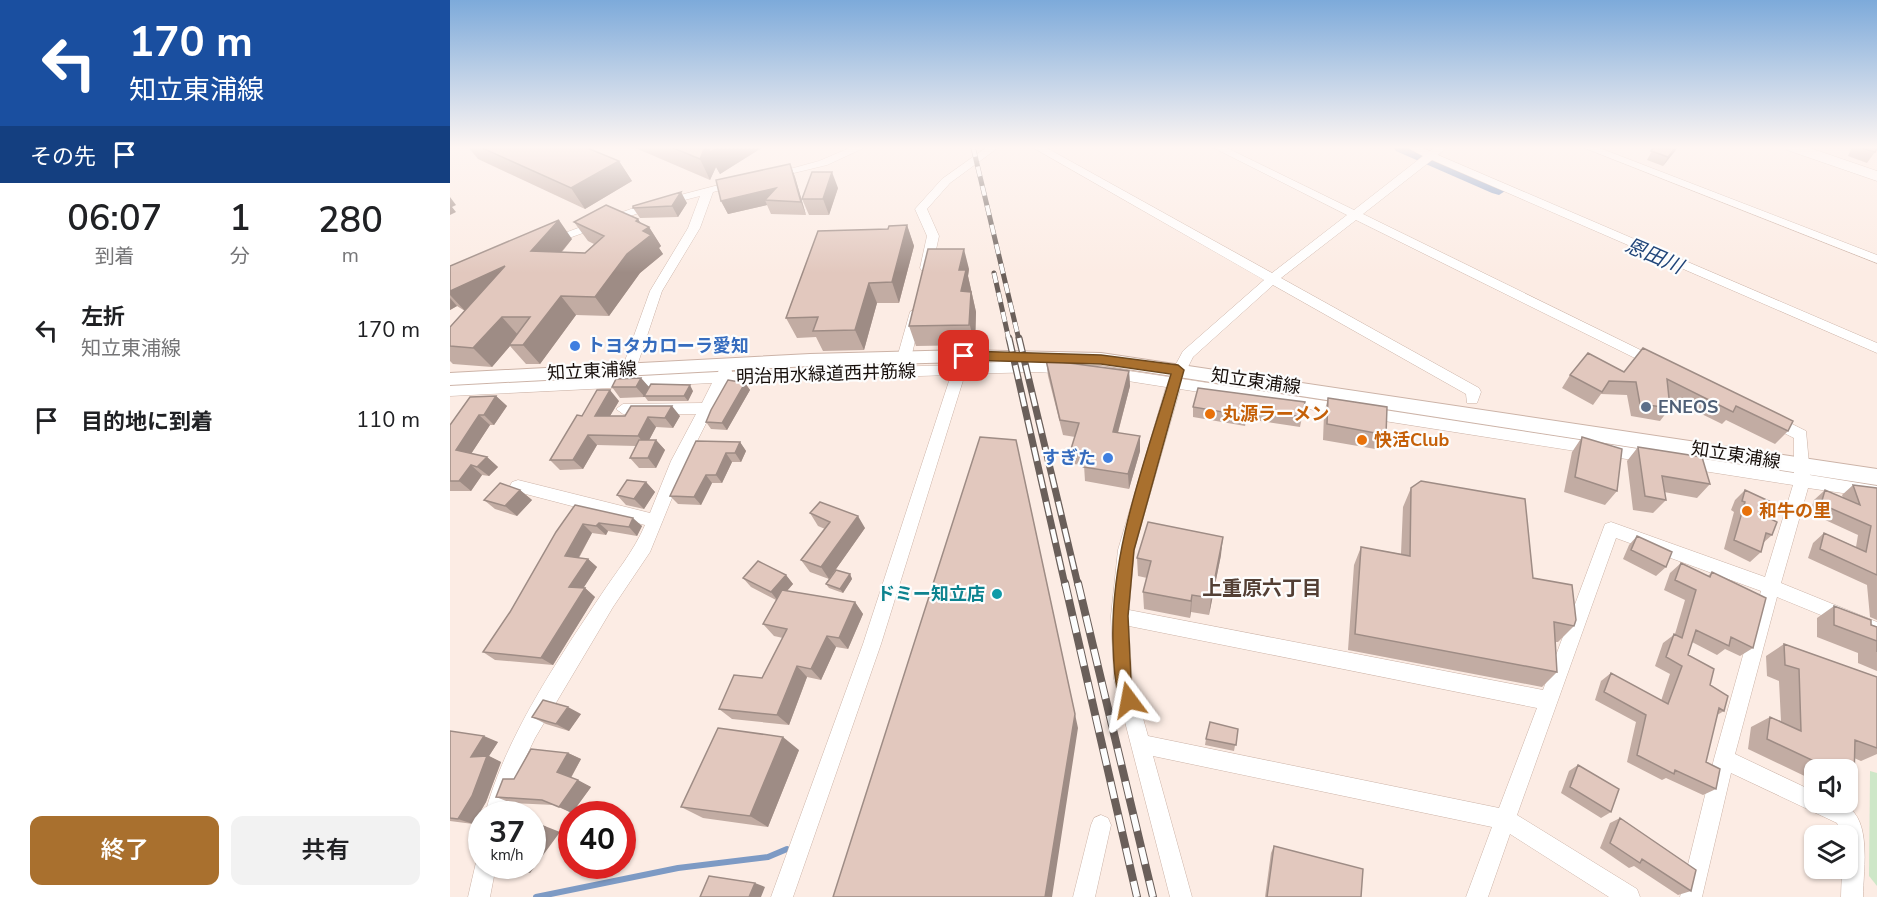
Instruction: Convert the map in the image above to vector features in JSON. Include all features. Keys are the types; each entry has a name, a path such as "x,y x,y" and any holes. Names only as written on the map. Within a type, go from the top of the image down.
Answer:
{"main road":[{"name":"知立東浦線","path":"450,379 629,369 726,371 904,358 962,363 1101,359 1177,376 1801,473 1877,477"}],"street":[{"path":"541,246 577,230 713,189"},
{"path":"923,280 933,236 921,208 939,189"},
{"path":"1112,189 1474,392 1472,399"},
{"path":"1302,189 1674,372"},
{"path":"1181,897 1123,679 1120,616 1126,550 1177,376 1188,354 1206,336 1272,279 1389,189"},
{"path":"1507,189 1877,348"},
{"path":"1695,189 1877,259"},
{"path":"629,369 656,291 694,228 708,190"},
{"path":"904,358 918,302"},
{"path":"782,897 872,644 962,363"},
{"name":"明治用水緑道西井筋線","path":"450,390 726,371 962,363"},
{"path":"500,801 513,762 528,731 607,601 644,547 679,461 726,371"},
{"path":"623,409 707,408"},
{"path":"1691,897 1724,759 1801,473 1801,435 1759,414"},
{"path":"1801,473 1877,492"},
{"path":"518,486 656,521"},
{"path":"1477,897 1611,529 1771,587 1877,630"},
{"path":"1120,616 1550,700"},
{"path":"1141,744 1505,819 1629,897"},
{"path":"1724,759 1844,816 1849,821 1853,829 1851,897"},
{"path":"1084,897 1101,825"},
{"path":"479,897 482,879"}],"green space":[{"path":"1870,771 1877,773 1877,886 1869,876"}],"building":[{"path":"718,189 772,189 721,201"},
{"path":"775,189 797,189 801,202 765,200"},
{"path":"806,189 826,189 823,199 802,199"},
{"path":"681,192 672,206 633,208 633,206"},
{"path":"606,205 638,219 636,221 649,227 643,231 651,235 627,254 595,297 561,296 523,345 509,345 530,317 502,317 473,348 450,346 450,327 505,266 450,291 450,266 559,220 531,251 585,253 604,236 574,222"},
{"path":"907,225 892,282 869,283 855,330 813,331 818,317 786,318 818,231 888,229 889,226"},
{"path":"928,249 964,249 959,270 966,270 961,291 971,292 969,325 909,326"},
{"path":"1643,348 1793,421 1788,431 1736,406 1733,412 1667,379 1670,408 1640,404 1636,382 1609,381 1602,392 1570,375 1588,353 1624,372"},
{"path":"1046,360 1129,371 1113,432 1140,436 1128,474 1083,467 1087,452 1071,449 1079,423 1060,420"},
{"path":"641,378 636,387 612,387 616,379"},
{"path":"728,380 745,383 722,423 706,422 711,410"},
{"path":"651,384 690,385 684,396 644,396"},
{"path":"1198,388 1305,402 1302,417 1248,408 1246,416 1193,407"},
{"path":"597,390 610,390 595,416 625,416 631,406 672,406 665,418 648,417 638,436 588,435 573,460 550,460 577,415 582,416"},
{"path":"496,396 484,415 479,415 456,450 487,457 477,467 471,465 459,481 450,481 450,425 470,397"},
{"path":"1328,398 1387,407 1386,435 1327,424"},
{"name":"ドミー知立店","path":"980,437 1016,440 1075,714 1045,897 833,897"},
{"path":"1582,437 1622,449 1617,491 1575,477"},
{"path":"639,440 656,440 648,458 630,458"},
{"path":"696,441 740,442 735,453 726,453 716,475 706,475 694,497 670,496"},
{"path":"1638,447 1702,457 1710,484 1662,476 1666,500 1645,496"},
{"path":"627,480 646,482 634,499 617,495"},
{"path":"1421,481 1525,499 1533,578 1572,585 1576,620 1574,626 1554,622 1557,672 1355,634 1361,547 1410,556 1411,488"},
{"path":"500,483 520,490 505,506 484,500"},
{"path":"1853,485 1877,488 1877,575 1820,549 1824,533 1866,552 1871,526 1821,504 1825,490 1860,505"},
{"path":"1745,490 1773,503 1769,518 1777,522 1772,535 1766,533 1761,552 1734,540 1745,502 1742,501"},
{"path":"820,502 858,516 821,567 801,560 830,522 810,513"},
{"path":"575,505 633,518 629,527 599,523 596,526 583,524 565,556 588,559 569,587 585,588 541,658 483,652 510,612 556,532"},
{"path":"1148,522 1223,537 1211,598 1192,595 1191,601 1143,592 1151,561 1137,558"},
{"path":"1637,536 1672,552 1666,567 1631,550"},
{"path":"758,561 786,575 771,592 743,578"},
{"path":"1681,563 1710,577 1712,572 1766,598 1753,648 1731,637 1729,646 1696,630 1688,655 1714,669 1710,685 1728,696 1724,711 1719,708 1706,762 1720,769 1716,789 1675,770 1674,774 1637,755 1646,715 1604,692 1611,673 1668,704 1682,666 1666,657 1674,634 1682,638 1696,590 1675,580"},
{"path":"836,570 850,574 840,589 826,584"},
{"path":"782,590 855,602 839,638 827,636 811,669 797,666 777,715 719,709 734,675 762,678 787,629 763,624"},
{"path":"1834,606 1871,620 1871,625 1877,627 1877,641 1834,625"},
{"path":"1784,644 1877,677 1877,748 1855,740 1855,759 1810,759 1767,739 1770,717 1801,731 1799,669 1785,665"},
{"path":"543,700 568,707 556,724 532,717"},
{"path":"1210,722 1238,729 1236,745 1206,739"},
{"path":"718,728 783,737 750,816 681,807"},
{"path":"450,731 484,736 471,757 487,756 472,796 458,819 450,818"},
{"path":"531,749 568,753 557,772 578,780 563,801 558,801 558,807 542,800 496,797 503,779 514,779"},
{"path":"1578,765 1619,789 1611,812 1570,787"},
{"path":"1620,818 1696,870 1691,891 1642,859 1640,863 1610,843"},
{"path":"1274,846 1363,869 1361,897 1267,897"},
{"path":"709,876 755,883 749,897 700,897"}],"waterway":[{"path":"536,897 678,868 768,857 787,849"}],"railway":[{"path":"983,189 1019,340"},
{"path":"994,273 1009,340"},
{"path":"1009,338 1065,585"},
{"path":"1019,338 1078,585"},
{"path":"1065,583 1137,897"},
{"path":"1078,583 1153,897"}],"place":[{"name":"トヨタカローラ愛知","path":"575,346"},
{"name":"ENEOS","path":"1646,407"},
{"name":"丸源ラーメン","path":"1210,414"},
{"name":"快活Club","path":"1362,440"},
{"name":"すぎた","path":"1108,458"},
{"name":"和牛の里","path":"1747,511"},
{"name":"ドミー知立店","path":"997,594"}],"district":[{"name":"上重原六丁目","path":"1262,588"}],"route":[{"path":"964,356 1053,356 1101,359 1178,370 1126,550 1120,616 1123,679 1129,700"}],"water label":[{"name":"恩田川","path":"1654,256"}]}
